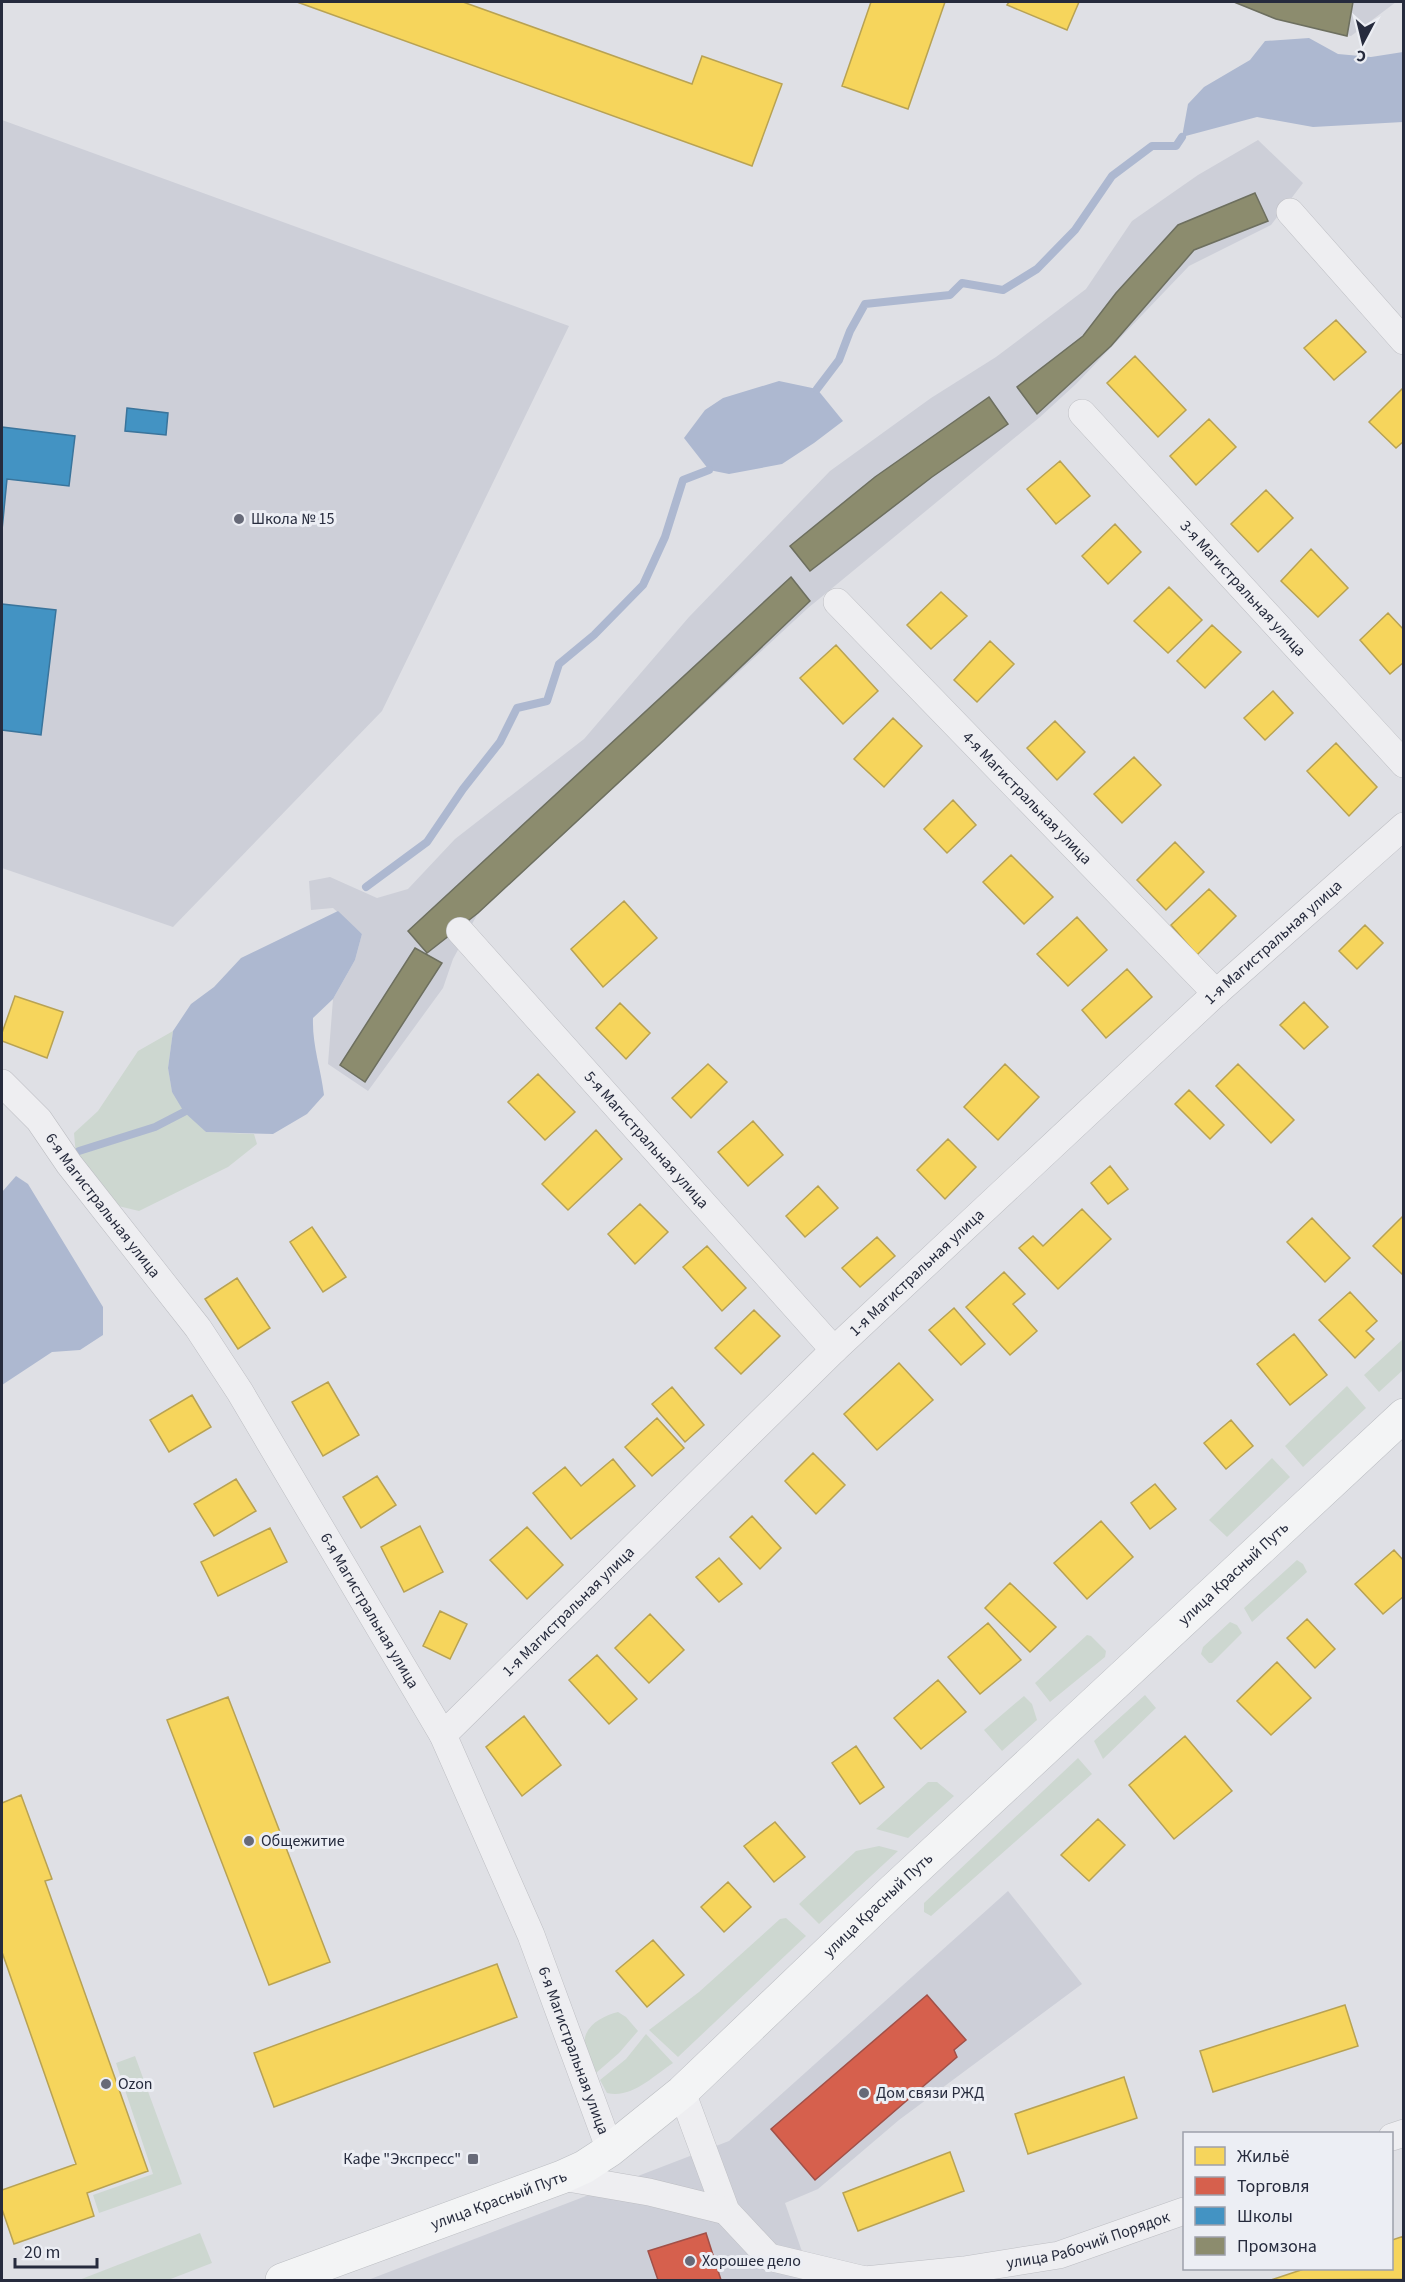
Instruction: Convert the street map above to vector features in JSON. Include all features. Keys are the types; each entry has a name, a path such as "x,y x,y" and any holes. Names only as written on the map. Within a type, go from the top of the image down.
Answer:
{"main road":[{"name":"улица Красный Путь","path":"282,2280 562,2177 584,2167 610,2150 682,2092 898,1886 1404,1415"}],"street":[{"path":"1290,212 1404,341"},
{"name":"3-я Магистральная улица","path":"1082,413 1404,764"},
{"name":"4-я Магистральная улица","path":"837,602 1216,993"},
{"name":"1-я Магистральная улица","path":"443,1735 834,1350 1216,993 1404,826"},
{"name":"5-я Магистральная улица","path":"459,931 834,1350"},
{"name":"6-я Магистральная улица","path":"2,1083 39,1120 69,1164 198,1328 240,1392 443,1735 531,1935 610,2150"},
{"name":"улица Рабочий Порядок","path":"682,2092 726,2211 769,2257 865,2280 964,2270 1059,2255 1183,2212"},
{"path":"562,2177 649,2192 726,2211"}],"shaded area":[{"path":"1234,2 1396,2 1351,36 1276,19"},
{"name":"Школа № 15","path":"2,120 569,326 382,711 173,927 2,868"},
{"path":"1258,140 1303,183 1271,225 1189,266 1076,384 1040,417 808,608 478,913 453,959 443,988 368,1091 328,1064 333,999 355,960 362,934 333,908 311,910 309,881 330,877 377,898 408,889 455,839 584,739 689,617 830,471 931,398 996,357 1086,289 1132,221 1198,175"},
{"path":"173,1031 168,1068 172,1092 206,1132 254,1134 257,1144 228,1167 139,1211 114,1205 76,1156 74,1133 98,1111 138,1051"},
{"path":"1403,1339 1403,1370 1379,1392 1364,1375"},
{"path":"1347,1386 1366,1408 1303,1467 1285,1446"},
{"path":"1272,1458 1290,1477 1227,1537 1209,1520"},
{"path":"1297,1560 1303,1564 1307,1572 1252,1622 1244,1608"},
{"path":"1230,1622 1237,1625 1242,1633 1212,1663 1209,1663 1201,1654 1203,1647"},
{"path":"1087,1635 1091,1636 1106,1651 1105,1657 1050,1702 1035,1683"},
{"path":"1145,1695 1156,1708 1103,1759 1094,1741"},
{"path":"1024,1696 1032,1704 1037,1720 1002,1751 984,1730"},
{"path":"1078,1758 1092,1774 931,1916 924,1912 924,1903"},
{"path":"928,1782 937,1782 954,1796 908,1838 876,1829"},
{"path":"879,1846 898,1851 819,1924 799,1904 856,1851"},
{"path":"1008,1891 1082,1984 899,2120 818,2189 785,2203 812,2280 368,2280 729,2141"},
{"path":"786,1918 806,1936 678,2057 649,2030 699,1992 780,1919"},
{"path":"618,2012 626,2017 638,2031 619,2053 596,2073 585,2047 586,2034 589,2028 599,2020"},
{"path":"646,2034 673,2063 634,2090 616,2094 607,2093 600,2080 626,2059"},
{"path":"135,2056 182,2184 99,2213 93,2195 153,2174 116,2063"},
{"path":"200,2233 212,2263 168,2280 79,2280"}],"water":[{"path":"1309,38 1338,54 1371,57 1403,52 1403,122 1313,127 1257,117 1182,137 1188,104 1204,87 1250,60 1265,41"},
{"path":"779,381 817,389 843,421 782,464 729,474 709,470 684,438 705,410 723,398"},
{"path":"338,911 362,934 355,960 333,999 313,1018 314,1038 324,1095 307,1114 273,1134 206,1132 184,1112 172,1092 168,1068 173,1031 191,1004 214,987 241,958"},
{"path":"16,1176 28,1184 103,1307 103,1335 80,1350 52,1352 2,1385 2,1192"}],"building: Жильё":[{"path":"297,2 463,2 692,84 702,56 782,84 752,166"},
{"path":"871,2 945,2 908,109 842,86"},
{"path":"1009,2 1079,2 1067,30 1007,5"},
{"path":"1336,320 1366,352 1334,380 1304,348"},
{"path":"1135,356 1186,410 1158,437 1107,383"},
{"path":"1404,387 1404,441 1396,448 1369,422"},
{"path":"1209,419 1236,447 1196,485 1170,456"},
{"path":"1060,461 1090,496 1056,524 1027,489"},
{"path":"1266,490 1293,518 1258,552 1231,524"},
{"path":"1115,524 1141,552 1108,584 1082,556"},
{"path":"1311,549 1348,588 1318,617 1281,581"},
{"path":"1169,587 1202,620 1168,653 1134,621"},
{"path":"941,592 967,616 931,649 907,625"},
{"path":"1388,613 1404,630 1404,662 1390,674 1360,640"},
{"path":"1212,625 1241,652 1205,688 1177,661"},
{"path":"990,641 1014,664 977,702 954,680"},
{"path":"836,645 878,691 843,724 800,678"},
{"path":"1273,691 1293,713 1265,740 1244,718"},
{"path":"893,718 922,746 884,787 854,759"},
{"path":"1055,721 1085,752 1057,780 1027,748"},
{"path":"1336,743 1377,787 1349,816 1307,771"},
{"path":"1134,757 1161,785 1122,823 1094,794"},
{"path":"953,800 976,825 947,853 924,829"},
{"path":"1175,842 1204,872 1166,910 1137,880"},
{"path":"1011,855 1053,897 1024,924 983,882"},
{"path":"1209,889 1236,916 1197,955 1171,925"},
{"path":"624,901 657,938 603,987 571,949"},
{"path":"1077,917 1107,950 1068,986 1037,954"},
{"path":"1365,925 1383,943 1357,969 1339,951"},
{"path":"1127,969 1152,997 1106,1038 1082,1010"},
{"path":"15,996 63,1012 47,1058 2,1041 2,1033"},
{"path":"1304,1002 1328,1027 1304,1049 1280,1025"},
{"path":"620,1003 650,1033 626,1059 596,1028"},
{"path":"708,1064 727,1082 691,1118 672,1098"},
{"path":"1005,1064 1039,1097 998,1140 964,1107"},
{"path":"1238,1064 1294,1120 1271,1143 1216,1086"},
{"path":"538,1074 575,1112 545,1140 508,1102"},
{"path":"1189,1090 1224,1125 1210,1139 1175,1104"},
{"path":"753,1121 783,1155 748,1186 718,1152"},
{"path":"596,1130 622,1159 568,1210 542,1184"},
{"path":"948,1139 976,1167 945,1199 917,1170"},
{"path":"1110,1166 1128,1189 1108,1204 1091,1183"},
{"path":"818,1186 838,1208 805,1237 786,1216"},
{"path":"640,1204 668,1232 635,1264 608,1234"},
{"path":"1082,1209 1111,1239 1058,1289 1019,1248 1033,1236 1043,1246"},
{"path":"1404,1215 1404,1276 1373,1246"},
{"path":"1312,1218 1350,1258 1325,1282 1287,1242"},
{"path":"312,1227 346,1277 323,1292 290,1242"},
{"path":"877,1237 895,1256 860,1287 842,1268"},
{"path":"707,1246 746,1288 722,1311 683,1267"},
{"path":"1004,1272 1025,1294 1013,1304 1037,1331 1010,1355 966,1307"},
{"path":"237,1278 270,1328 238,1349 205,1299"},
{"path":"1350,1292 1377,1321 1366,1331 1374,1339 1355,1358 1319,1320"},
{"path":"954,1308 985,1344 961,1365 929,1330"},
{"path":"754,1310 780,1336 741,1374 715,1348"},
{"path":"1294,1334 1327,1375 1290,1405 1257,1364"},
{"path":"899,1363 933,1400 877,1450 844,1414"},
{"path":"328,1382 359,1435 323,1456 292,1402"},
{"path":"672,1387 704,1425 685,1442 652,1404"},
{"path":"192,1395 211,1427 169,1452 150,1420"},
{"path":"657,1418 684,1448 652,1476 625,1447"},
{"path":"1231,1420 1253,1446 1226,1469 1204,1443"},
{"path":"813,1453 845,1485 816,1514 785,1481"},
{"path":"613,1459 635,1486 571,1539 533,1493 565,1467 581,1486"},
{"path":"377,1476 396,1505 361,1528 343,1497"},
{"path":"236,1479 256,1511 214,1536 194,1504"},
{"path":"1155,1484 1176,1509 1150,1529 1131,1503"},
{"path":"752,1516 781,1548 760,1569 730,1537"},
{"path":"1101,1521 1133,1557 1087,1599 1054,1563"},
{"path":"420,1526 443,1572 404,1592 381,1547"},
{"path":"527,1527 563,1565 527,1599 490,1560"},
{"path":"270,1528 287,1562 218,1596 201,1562"},
{"path":"1394,1550 1404,1561 1404,1596 1383,1614 1355,1584"},
{"path":"719,1558 742,1584 719,1602 696,1577"},
{"path":"1010,1583 1056,1627 1030,1652 985,1608"},
{"path":"440,1611 467,1624 450,1659 423,1646"},
{"path":"650,1614 684,1650 649,1683 615,1648"},
{"path":"1307,1619 1335,1649 1315,1668 1287,1638"},
{"path":"988,1623 1021,1660 980,1694 948,1657"},
{"path":"597,1655 637,1699 609,1724 569,1680"},
{"path":"1277,1662 1311,1698 1271,1735 1237,1701"},
{"path":"938,1680 966,1712 921,1749 894,1718"},
{"name":"Общежитие","path":"228,1697 330,1962 269,1985 167,1720"},
{"path":"524,1716 561,1765 522,1796 486,1747"},
{"path":"1185,1736 1232,1791 1174,1839 1129,1785"},
{"path":"856,1746 884,1787 860,1804 832,1763"},
{"path":"21,1795 52,1879 45,1881 148,2171 87,2193 94,2216 14,2244 2,2209 2,2190 76,2164 2,1952 2,1803"},
{"path":"1098,1819 1125,1845 1089,1881 1061,1855"},
{"path":"775,1822 805,1857 774,1882 744,1846"},
{"path":"728,1882 751,1907 724,1932 701,1907"},
{"path":"653,1940 684,1975 647,2007 616,1971"},
{"path":"497,1964 517,2017 274,2107 254,2053"},
{"path":"1345,2005 1358,2046 1213,2092 1200,2051"},
{"path":"1124,2077 1137,2118 1028,2154 1015,2114"},
{"path":"950,2152 964,2191 858,2231 843,2193"},
{"path":"1404,2236 1404,2279 1271,2280 1301,2270 1393,2270 1393,2240"}],"building: Торговля":[{"name":"Дом связи РЖД","path":"927,1995 966,2040 954,2050 957,2057 815,2180 771,2129"},
{"path":"706,2233 721,2280 658,2280 648,2251"}],"building: Школы":[{"path":"127,408 168,413 166,435 125,431"},
{"path":"2,427 75,436 69,486 7,479 2,530"},
{"path":"2,604 56,610 41,735 2,730"}],"building: Промзона":[{"path":"1234,2 1353,2 1347,36 1276,19"},
{"path":"1255,193 1268,221 1194,250 1111,346 1037,414 1017,387 1083,336 1116,293 1178,225"},
{"path":"989,397 1008,424 932,477 810,571 790,546 875,477"},
{"path":"791,577 810,601 478,913 427,953 408,931"},
{"path":"415,948 442,963 365,1082 340,1065"}],"waterway":[{"path":"817,389 839,360 850,331 865,304 950,295 962,283 1003,290 1037,269 1075,230 1112,176 1152,146 1176,146 1182,137"},
{"path":"366,887 427,842 463,789 500,742 517,708 547,701 559,664 594,635 643,585 665,537 683,480 709,470"},
{"path":"79,1151 155,1127 184,1112"}],"place":[{"name":"Школа № 15","path":"239,519"},
{"name":"Общежитие","path":"249,1841"},
{"name":"Ozon","path":"106,2084"},
{"name":"Дом связи РЖД","path":"864,2093"},
{"name":"Кафе \"Экспресс\"","path":"473,2159"},
{"name":"Хорошее дело","path":"690,2261"}]}
